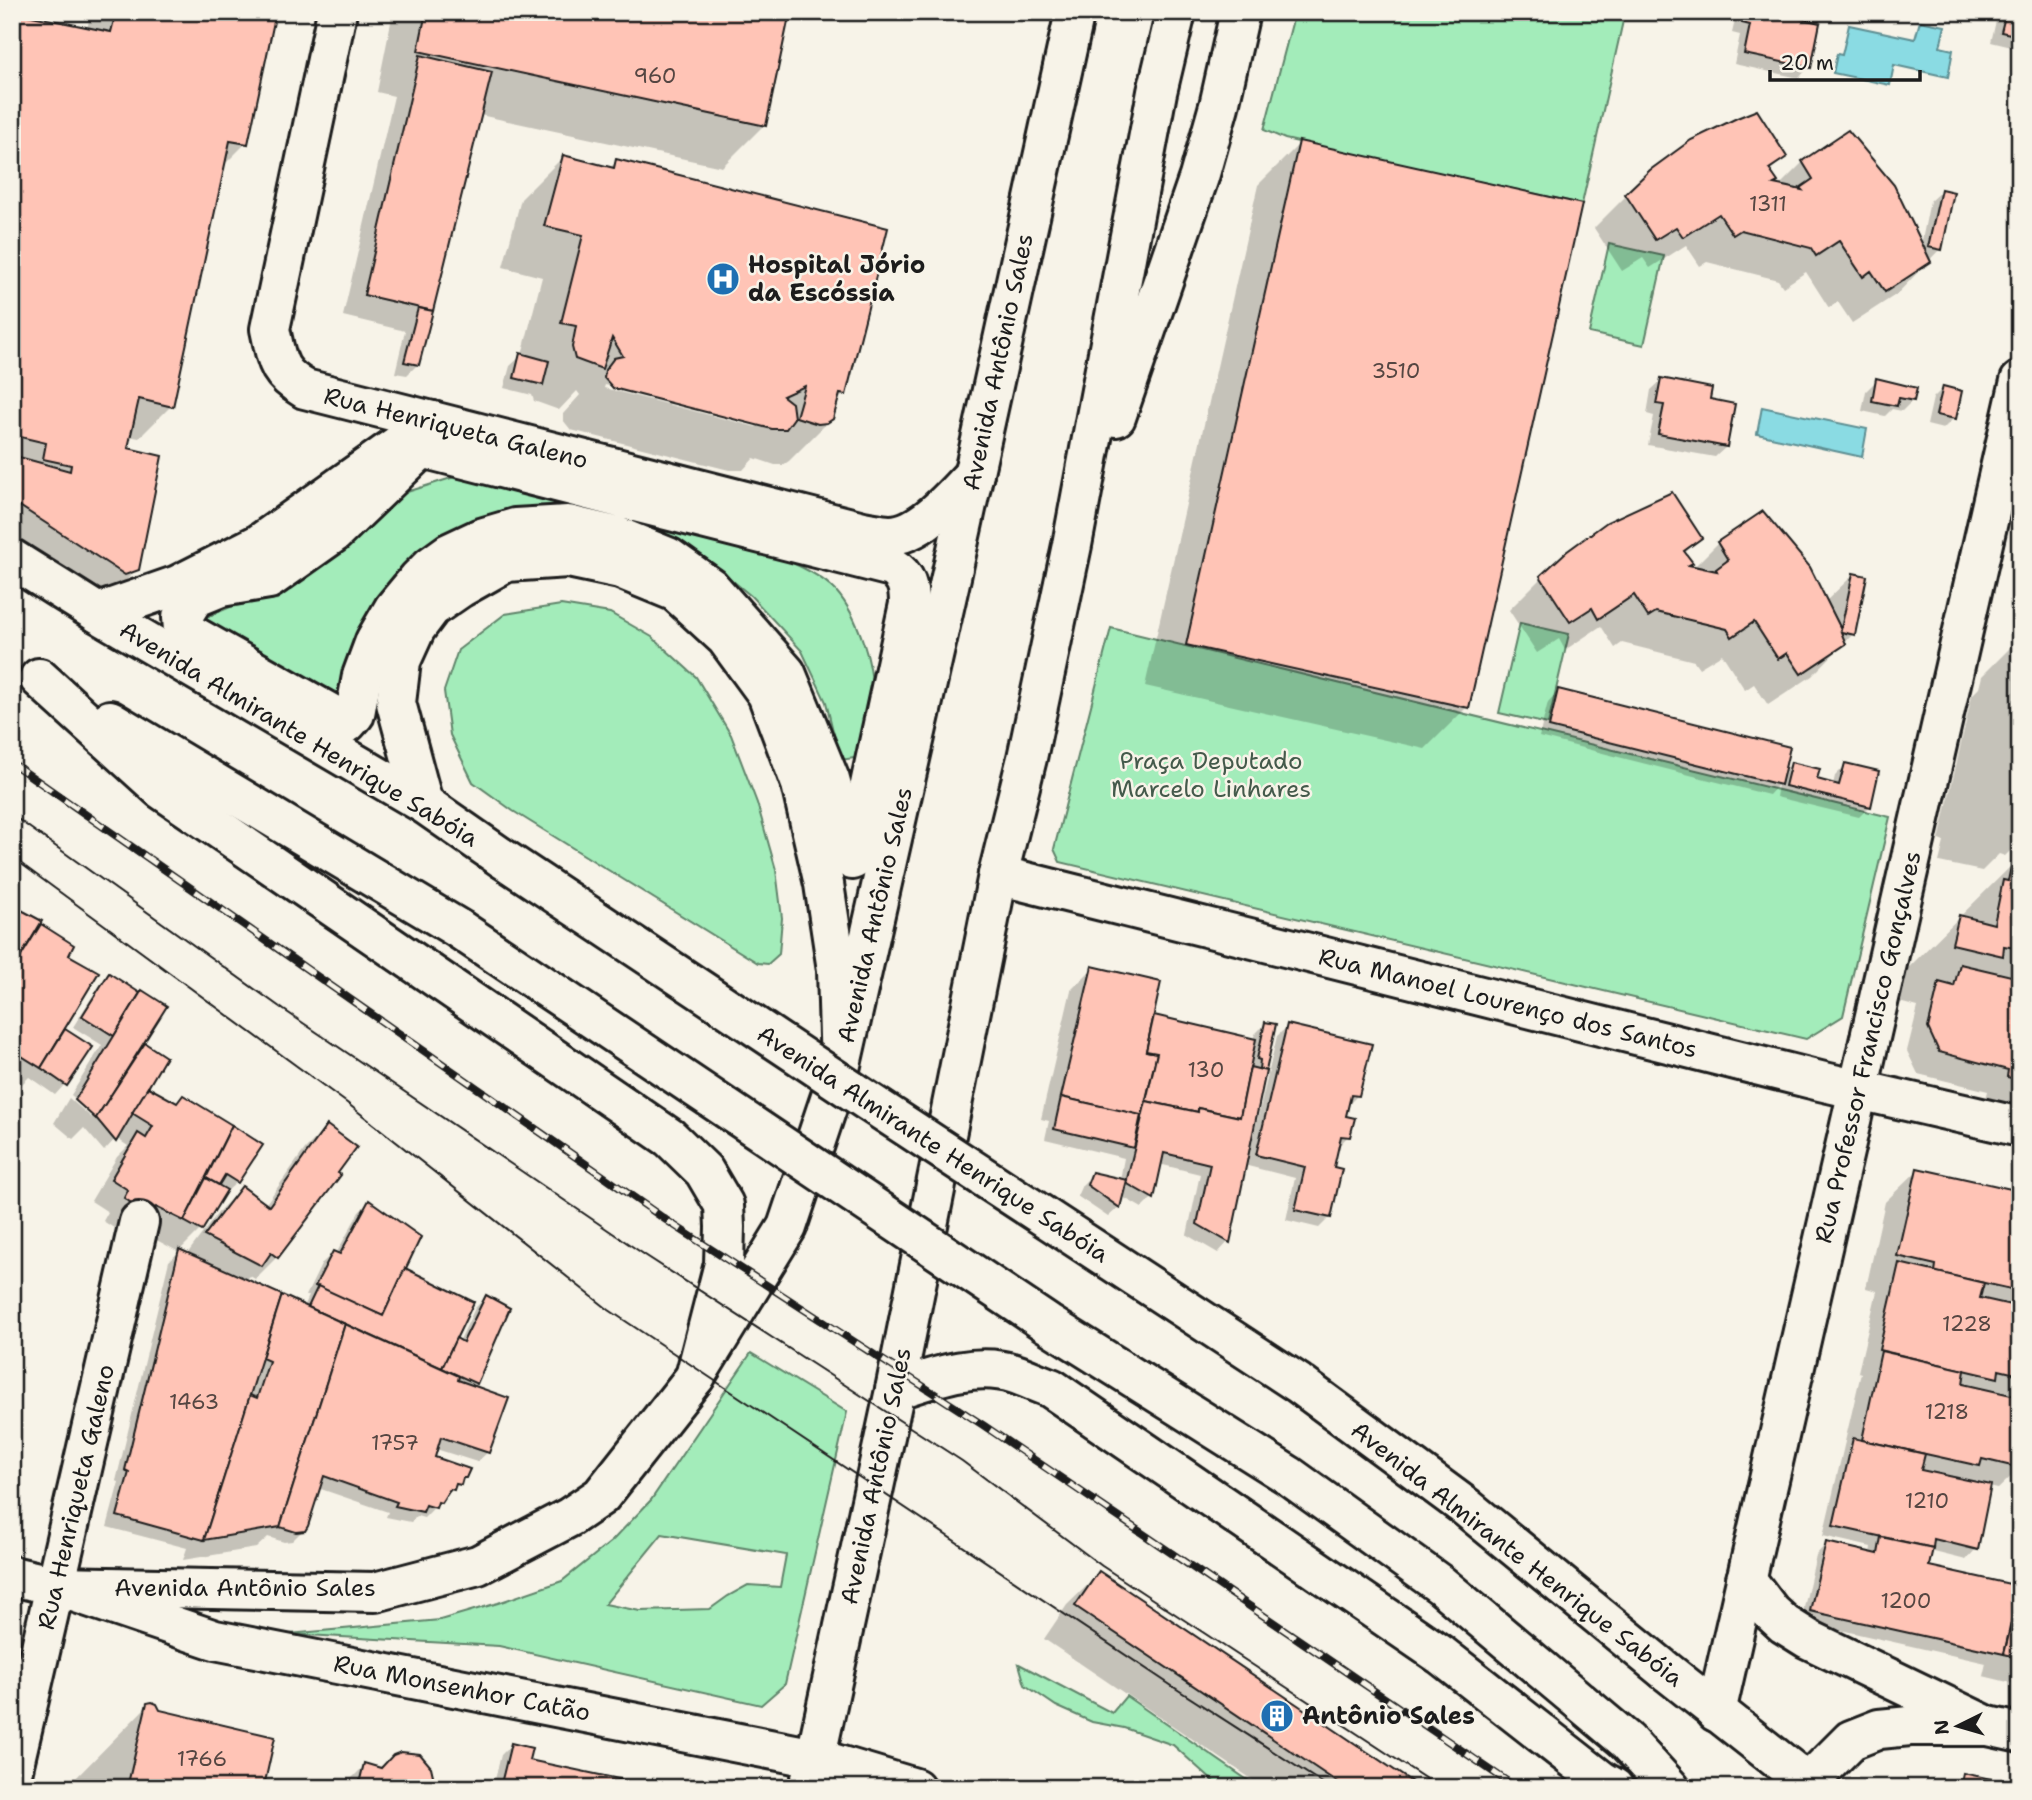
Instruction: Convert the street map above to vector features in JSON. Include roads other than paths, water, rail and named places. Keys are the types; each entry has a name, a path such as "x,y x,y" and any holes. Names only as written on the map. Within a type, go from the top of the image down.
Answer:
{"main road":[{"name":"Rua Henriqueta Galeno","path":"337,12 270,329 278,364 289,380 305,390 891,536 913,529 944,506 974,474"},
{"name":"Avenida Antônio Sales","path":"55,1586 375,1592 478,1565 570,1517 601,1496 695,1377 787,1227 840,1069 1075,12"},
{"name":"Avenida Antônio Sales","path":"812,1773 895,1390 998,875 1027,758 1072,545 1157,92 1176,12"},
{"path":"1072,545 1199,177 1219,106 1240,12"},
{"name":"Rua Professor Francisco Gonçalves","path":"1716,1712 2020,381"},
{"path":"98,613 178,585 259,544 432,421"},
{"path":"422,448 892,567 901,572 909,587 909,604 852,860 846,837 830,780 786,673 710,587 668,557 619,537 568,525 515,528 481,538 449,553 418,579 394,608 375,641 362,676 355,714 347,723 183,630 182,617 194,598 221,587 269,579 334,533 422,448"},
{"path":"423,803 396,703 401,661 416,628 431,608 506,562 568,558 620,569 676,592 726,638 767,694 801,784 824,884 837,970 840,1069"},
{"name":"Avenida Almirante Henrique Sabóia","path":"12,559 98,613 423,803 869,1102 1298,1383 1466,1507 1716,1712 1811,1786"},
{"path":"26,669 459,929 1048,1324 1289,1475 1441,1585 1627,1741 1670,1788"},
{"path":"26,669 161,789 670,1138 704,1171 723,1205 724,1264 695,1377"},
{"name":"Rua Manoel Lourenço dos Santos","path":"998,875 1859,1090 2020,1127"},
{"name":"Rua Henriqueta Galeno","path":"12,1773 139,1222"},
{"path":"895,1390 944,1374 979,1370 1012,1373 1051,1388 1441,1655 1614,1788"},
{"name":"Rua Monsenhor Catão","path":"12,1576 55,1586 215,1640 812,1773 915,1788"},
{"path":"1746,1579 1771,1612 1808,1639 2004,1729"},
{"path":"1811,1786 1851,1740 1879,1729 1910,1726 2004,1729"}],"water":[{"path":"1920,21 1945,26 1940,47 1953,50 1948,77 1894,65 1890,85 1833,73 1837,54 1842,55 1849,25 1915,39"},
{"path":"1762,407 1867,429 1862,457 1757,434"}],"tram line":[{"path":"12,815 284,1010 645,1255 962,1461 1102,1566 1440,1788"},
{"path":"12,857 347,1103 609,1310 1172,1686 1330,1788"}],"railway":[{"path":"12,763 666,1220 983,1425 1517,1788"}],"place":[{"name":"Hospital Jório da Escóssia","path":"723,279"},
{"name":"Antônio Sales","path":"1277,1716"}],"park label":[{"name":"Praça Deputado Marcelo Linhares","path":"1211,775"}]}
